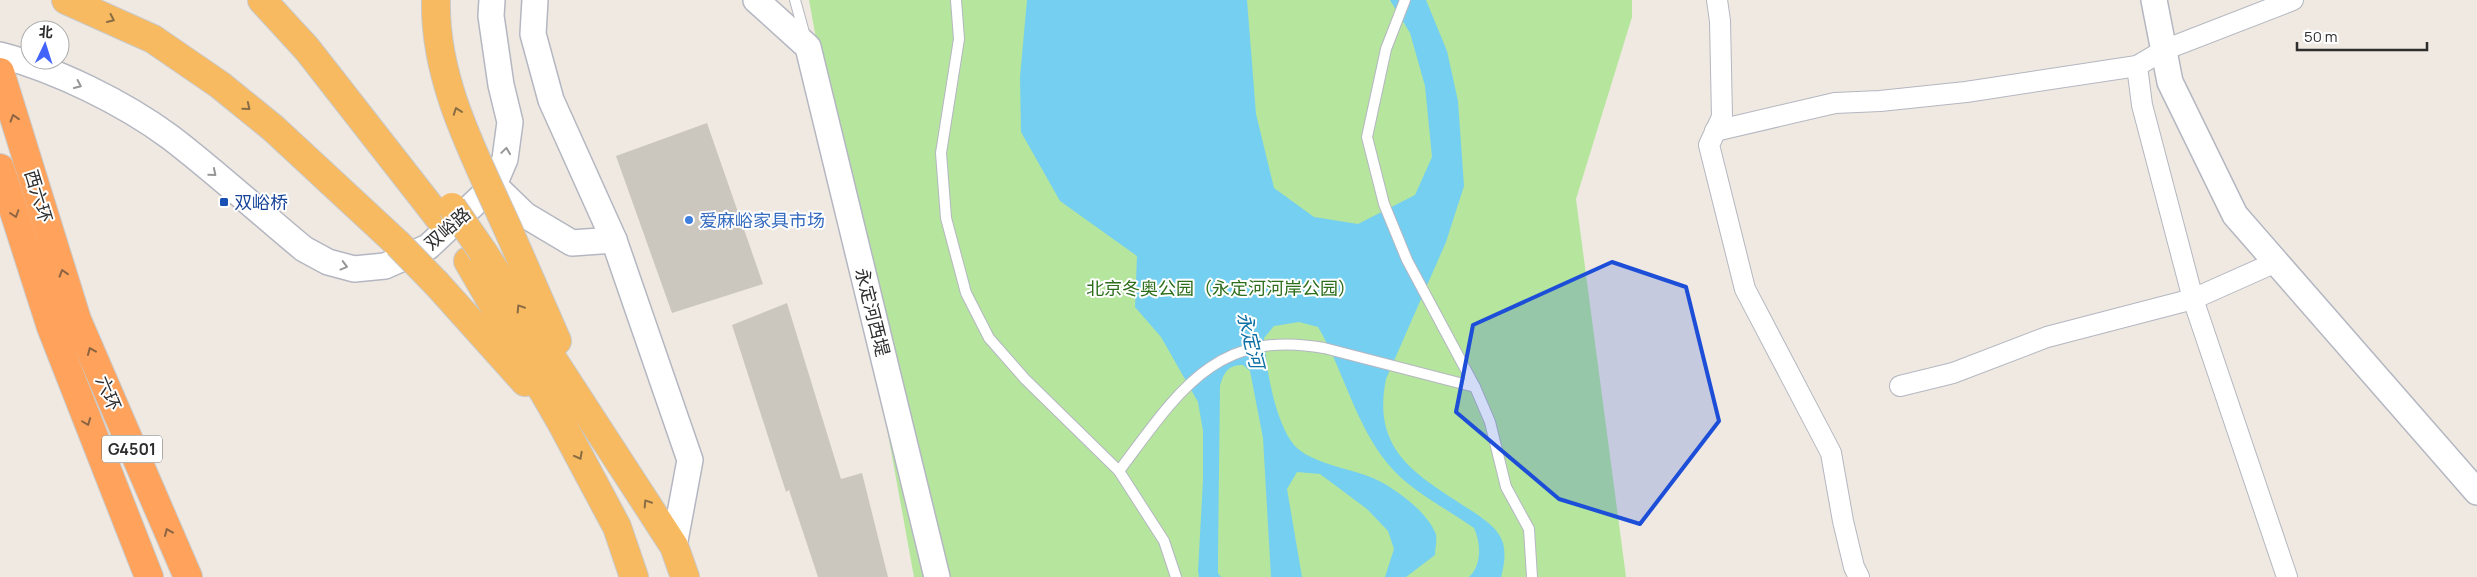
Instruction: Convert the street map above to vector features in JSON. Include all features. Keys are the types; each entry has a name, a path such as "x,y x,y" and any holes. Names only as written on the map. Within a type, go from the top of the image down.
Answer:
{"highway":[{"path":"66,0 153,39 220,85 273,128 398,244 437,284 561,422"},
{"path":"262,0 314,43"},
{"path":"285,0 314,43 446,212 590,416 674,546 685,577"},
{"path":"436,0 435,20 444,74 466,134 590,416"},
{"name":"西六环","path":"0,72 77,320"},
{"name":"西六环","path":"0,168 50,327"},
{"path":"476,256 617,527 634,577"},
{"name":"六环","path":"77,320 188,577"},
{"name":"六环","path":"50,327 149,577"}],"street":[{"name":"双峪路","path":"0,55 26,62 105,98 169,137 304,249 328,262 354,269 385,266 428,248 494,185 505,159 510,122 501,84 491,16 492,0"},
{"path":"534,0 533,34 551,100 614,240 690,460 674,546"},
{"path":"756,0 808,47"},
{"path":"1717,0 1720,21 1722,117 1709,145 1745,289 1832,452 1843,521 1854,567 1859,577"},
{"path":"2154,0 2170,82 2235,215 2477,492"},
{"path":"1715,131 1834,103 1880,101 1966,92 2137,66 2164,50 2293,0"},
{"name":"永定河西堤","path":"808,47 937,577"},
{"path":"2137,66 2142,105 2193,299 2287,577"},
{"path":"494,185 525,215 572,243 614,240"},
{"path":"1900,386 1953,373 2046,337 2193,299 2276,262"}],"lane":[{"path":"795,0 808,47"},
{"path":"956,0 959,39 941,153 946,218 966,293 989,338 1025,379 1120,471 1164,541 1176,577"},
{"path":"1405,0 1386,49 1367,137 1384,204 1407,260 1475,387 1490,422 1506,487 1529,529 1532,577"},
{"path":"1120,471 1184,388 1209,367 1234,353 1269,344 1301,344 1324,348 1475,387"}],"highlighted area":[{"path":"1612,262 1686,287 1719,421 1640,524 1559,499 1456,412 1473,325"}],"green space":[{"name":"北京冬奥公园（永定河河岸公园）","path":"809,0 1632,0 1632,17 1576,199 1626,577 914,577"}],"water":[{"name":"永定河","path":"1027,0 1247,0 1256,114 1274,188 1314,217 1358,224 1415,195 1432,157 1425,86 1410,33 1390,0 1426,0 1447,51 1458,101 1464,186 1446,242 1386,379 1383,404 1386,426 1393,444 1404,460 1434,486 1481,517 1498,533 1503,543 1504,552 1504,565 1501,577 1469,577 1476,566 1479,554 1478,540 1474,528 1417,491 1388,464 1358,415 1318,327 1299,322 1274,326 1264,338 1269,377 1285,431 1291,441 1306,455 1373,478 1408,500 1424,516 1436,534 1435,555 1406,577 1385,577 1394,549 1388,531 1367,509 1320,474 1297,472 1287,489 1302,577 1271,577 1263,438 1250,371 1243,365 1238,365 1227,370 1220,386 1218,573 1221,577 1199,577 1203,431 1198,402 1161,337 1135,307 1137,256 1060,201 1021,132 1020,77"}],"building":[{"name":"爱麻峪家具市场","path":"707,123 763,284 672,313 616,156"},
{"path":"787,303 841,479 862,473 888,577 818,577 789,490 786,492 732,325"}],"place":[{"name":"双峪桥","path":"224,202"},
{"name":"爱麻峪家具市场","path":"689,220"}]}
